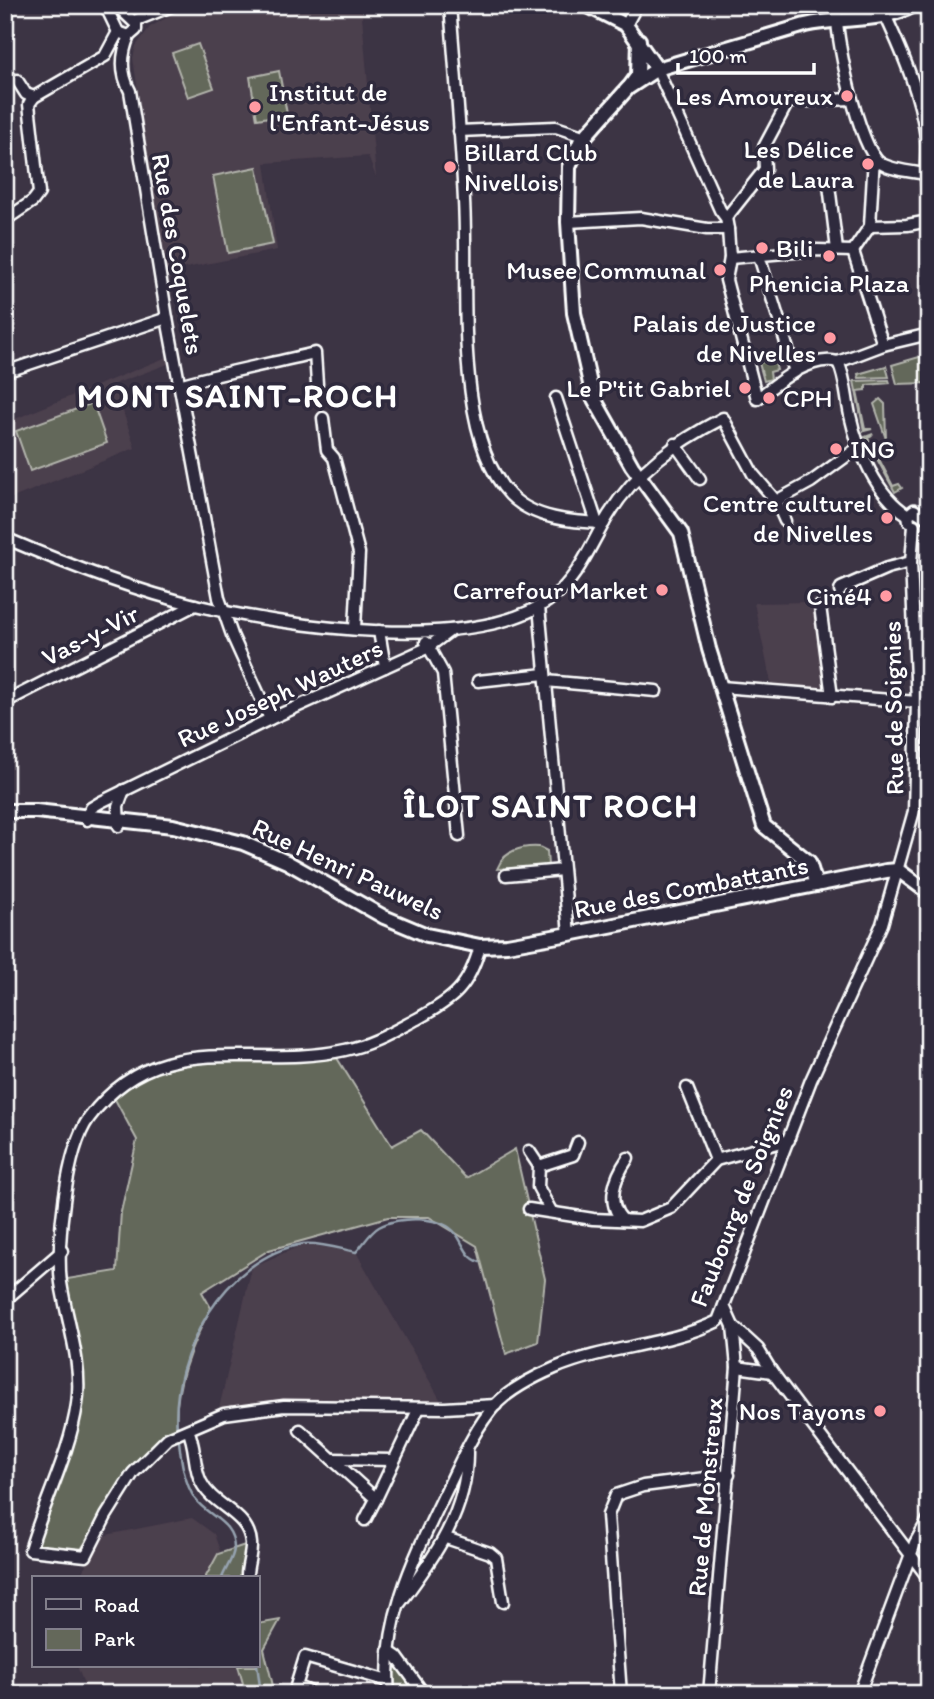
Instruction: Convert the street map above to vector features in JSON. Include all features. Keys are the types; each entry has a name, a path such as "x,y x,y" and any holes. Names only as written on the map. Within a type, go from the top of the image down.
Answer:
{"main road":[{"path":"586,5 626,24 657,68"},
{"path":"628,88 657,68 805,25 837,19 886,17 914,5"},
{"path":"638,40 638,75 583,136 569,167 568,222 574,313 593,397 641,477 681,533 721,687 764,826 809,862 816,885"},
{"name":"Rue Henri Pauwels","path":"7,811 196,832 243,843 287,862 408,928 486,946"},
{"path":"898,870 929,893"},
{"name":"Rue des Combattants","path":"486,946 569,934 898,870"}],"street":[{"path":"105,5 117,29 130,36"},
{"path":"105,56 116,58 123,52 130,36 136,30 131,19 116,5"},
{"path":"5,220 33,201 39,193 29,112 34,97 105,56 119,20 131,19 174,5"},
{"path":"450,5 467,257 468,374 481,440 499,479 520,504 535,513 600,523"},
{"path":"626,24 637,5"},
{"path":"837,5 841,61 851,99 874,156 870,226 853,251"},
{"path":"886,17 906,60 917,97 926,138 929,192"},
{"name":"Rue des Coquelets","path":"123,52 123,74 130,92 167,318 222,610 270,719"},
{"path":"657,68 686,139 720,211 726,218 730,258 726,280 757,399 794,372 831,360 838,362 883,345 929,334"},
{"path":"17,80 26,94 34,97"},
{"path":"726,218 765,169 764,147 788,102 851,99"},
{"path":"459,131 556,127 583,136"},
{"path":"874,156 886,164 926,174"},
{"path":"829,185 837,250"},
{"path":"568,222 641,218 707,229 728,229"},
{"path":"870,226 908,225 929,221"},
{"path":"730,258 853,251"},
{"path":"853,251 883,345"},
{"path":"759,256 794,372"},
{"path":"5,372 167,318"},
{"path":"179,385 241,367 315,353 317,384"},
{"path":"838,362 859,447 884,493 894,506 908,515 910,523 919,524 926,519 917,510 908,515"},
{"path":"556,398 600,523"},
{"path":"323,418 327,450 334,458 357,538 359,561 355,628"},
{"path":"5,538 195,605 275,620 379,631 406,633 478,627 501,622 551,599 580,569 600,523 641,477 675,444 723,418 753,474 776,501 785,521"},
{"path":"675,444 700,479"},
{"path":"776,501 821,476 859,447"},
{"name":"Rue de Soignies","path":"898,870 917,798 917,702 911,562 914,525"},
{"path":"840,592 841,588 887,568 911,562"},
{"name":"Vas-y-Vir","path":"5,702 195,605"},
{"path":"539,606 569,934"},
{"path":"820,606 832,697"},
{"name":"Rue Joseph Wauters","path":"87,819 90,808 124,790 270,719 427,648 456,630"},
{"path":"379,631 385,667"},
{"path":"423,632 427,648 443,673 459,836"},
{"path":"406,633 407,657"},
{"path":"478,681 545,678 656,691"},
{"path":"721,687 917,702"},
{"path":"120,823 118,806 124,790"},
{"path":"506,875 563,870"},
{"name":"Faubourg de Soignies","path":"496,1405 512,1390 556,1367 621,1348 684,1335 718,1321 779,1169 811,1080 882,923 898,870"},
{"path":"486,946 467,982 454,996 381,1038 344,1051 180,1058 138,1074 102,1103 87,1120 78,1140 66,1189 62,1251 61,1280 77,1367 77,1404 30,1550 86,1556 106,1516 133,1473 168,1438 224,1414 284,1406 419,1408 496,1405"},
{"path":"687,1088 716,1160"},
{"path":"529,1209 551,1210 593,1219 640,1222 671,1208 716,1160 789,1140"},
{"path":"539,1166 573,1155 578,1142"},
{"path":"528,1151 539,1166 538,1187 551,1210"},
{"path":"624,1220 615,1207 614,1193 617,1177 628,1158"},
{"path":"5,1300 62,1251"},
{"name":"Rue de Monstreux","path":"710,1693 737,1367 733,1326 724,1306"},
{"path":"733,1326 758,1349 772,1372 929,1579"},
{"path":"737,1367 772,1372"},
{"path":"389,1694 388,1651 395,1609 415,1557 467,1450 481,1423 496,1405"},
{"path":"365,1520 419,1408"},
{"path":"188,1430 193,1440 199,1479 209,1496 243,1521 251,1543 247,1575"},
{"path":"300,1430 376,1499"},
{"path":"395,1609 446,1538 467,1476 467,1450"},
{"path":"332,1459 394,1460"},
{"path":"621,1694 608,1515 616,1495 643,1486 729,1475"},
{"path":"859,1694 911,1553 929,1518"},
{"path":"446,1538 496,1558 503,1602"},
{"path":"388,1651 397,1657 424,1694"},
{"path":"315,1694 296,1686 305,1657 388,1681"}],"shaded area":[{"name":"Institut de l'Enfant-Jésus","path":"189,5 361,5 376,177 368,156 265,163 277,250 165,272 133,58 136,46 150,27"},
{"path":"167,357 168,364 114,384 135,448 10,499 5,486 5,423"},
{"path":"813,602 826,691 772,687 754,603"},
{"path":"304,1244 356,1252 445,1408 284,1406 217,1417 252,1267"},
{"path":"192,1518 214,1534 220,1551 206,1576 80,1576 101,1536"},
{"path":"78,1668 238,1668 246,1694 88,1694"}],"green space":[{"path":"198,44 214,88 188,97 172,53"},
{"path":"279,71 287,114 257,119 250,77"},
{"path":"257,167 273,244 228,253 213,176"},
{"path":"926,355 929,383 897,384 892,365"},
{"path":"774,359 777,370 770,372 771,379 764,381 759,363"},
{"path":"886,366 889,377 859,378 858,374"},
{"path":"889,380 890,383 866,385 866,390 857,391 865,429 872,429 864,431 854,381"},
{"path":"880,399 885,404 886,439 874,404"},
{"path":"93,403 107,443 30,471 16,431"},
{"path":"873,434 868,438 893,486 899,484 902,488 895,492 865,437"},
{"path":"539,847 547,851 548,866 497,869 504,858 514,851"},
{"path":"337,1058 392,1146 421,1130 466,1178 515,1149 545,1279 538,1342 506,1354 477,1246 429,1217 388,1217 269,1250 202,1292 211,1308 185,1366 178,1398 177,1429 133,1473 77,1555 30,1550 72,1427 78,1381 61,1280 117,1271 121,1212 137,1140 112,1094 171,1060"},
{"path":"251,1543 247,1575 206,1576 218,1554"},
{"path":"280,1620 264,1649 275,1694 246,1694 239,1668 259,1668 259,1624"},
{"path":"388,1651 427,1694 389,1694"}],"waterway":[{"path":"177,1429 177,1400 183,1371 193,1341 208,1314 227,1289 249,1268 275,1253 303,1244 356,1252 379,1227 387,1223 419,1219 441,1223 449,1228 456,1234 468,1254 480,1262"},
{"path":"179,1441 191,1492 200,1505 225,1525 233,1539 233,1556 223,1576"},
{"path":"258,1668 261,1694"}],"place":[{"name":"Les Amoureux","path":"847,96"},
{"name":"Institut de l'Enfant-Jésus","path":"255,107"},
{"name":"Les Délice de Laura","path":"868,164"},
{"name":"Billard Club Nivellois","path":"450,167"},
{"name":"Bili","path":"762,248"},
{"name":"Phenicia Plaza","path":"829,256"},
{"name":"Musee Communal","path":"720,270"},
{"name":"Palais de Justice de Nivelles","path":"830,338"},
{"name":"Le P'tit Gabriel","path":"745,388"},
{"name":"CPH","path":"769,398"},
{"name":"ING","path":"836,449"},
{"name":"Centre culturel de Nivelles","path":"887,518"},
{"name":"Carrefour Market","path":"662,590"},
{"name":"Ciné4","path":"886,596"},
{"name":"Nos Tayons","path":"880,1411"}],"district":[{"name":"MONT SAINT-ROCH","path":"238,395"},
{"name":"ÎLOT SAINT ROCH","path":"551,805"}]}
